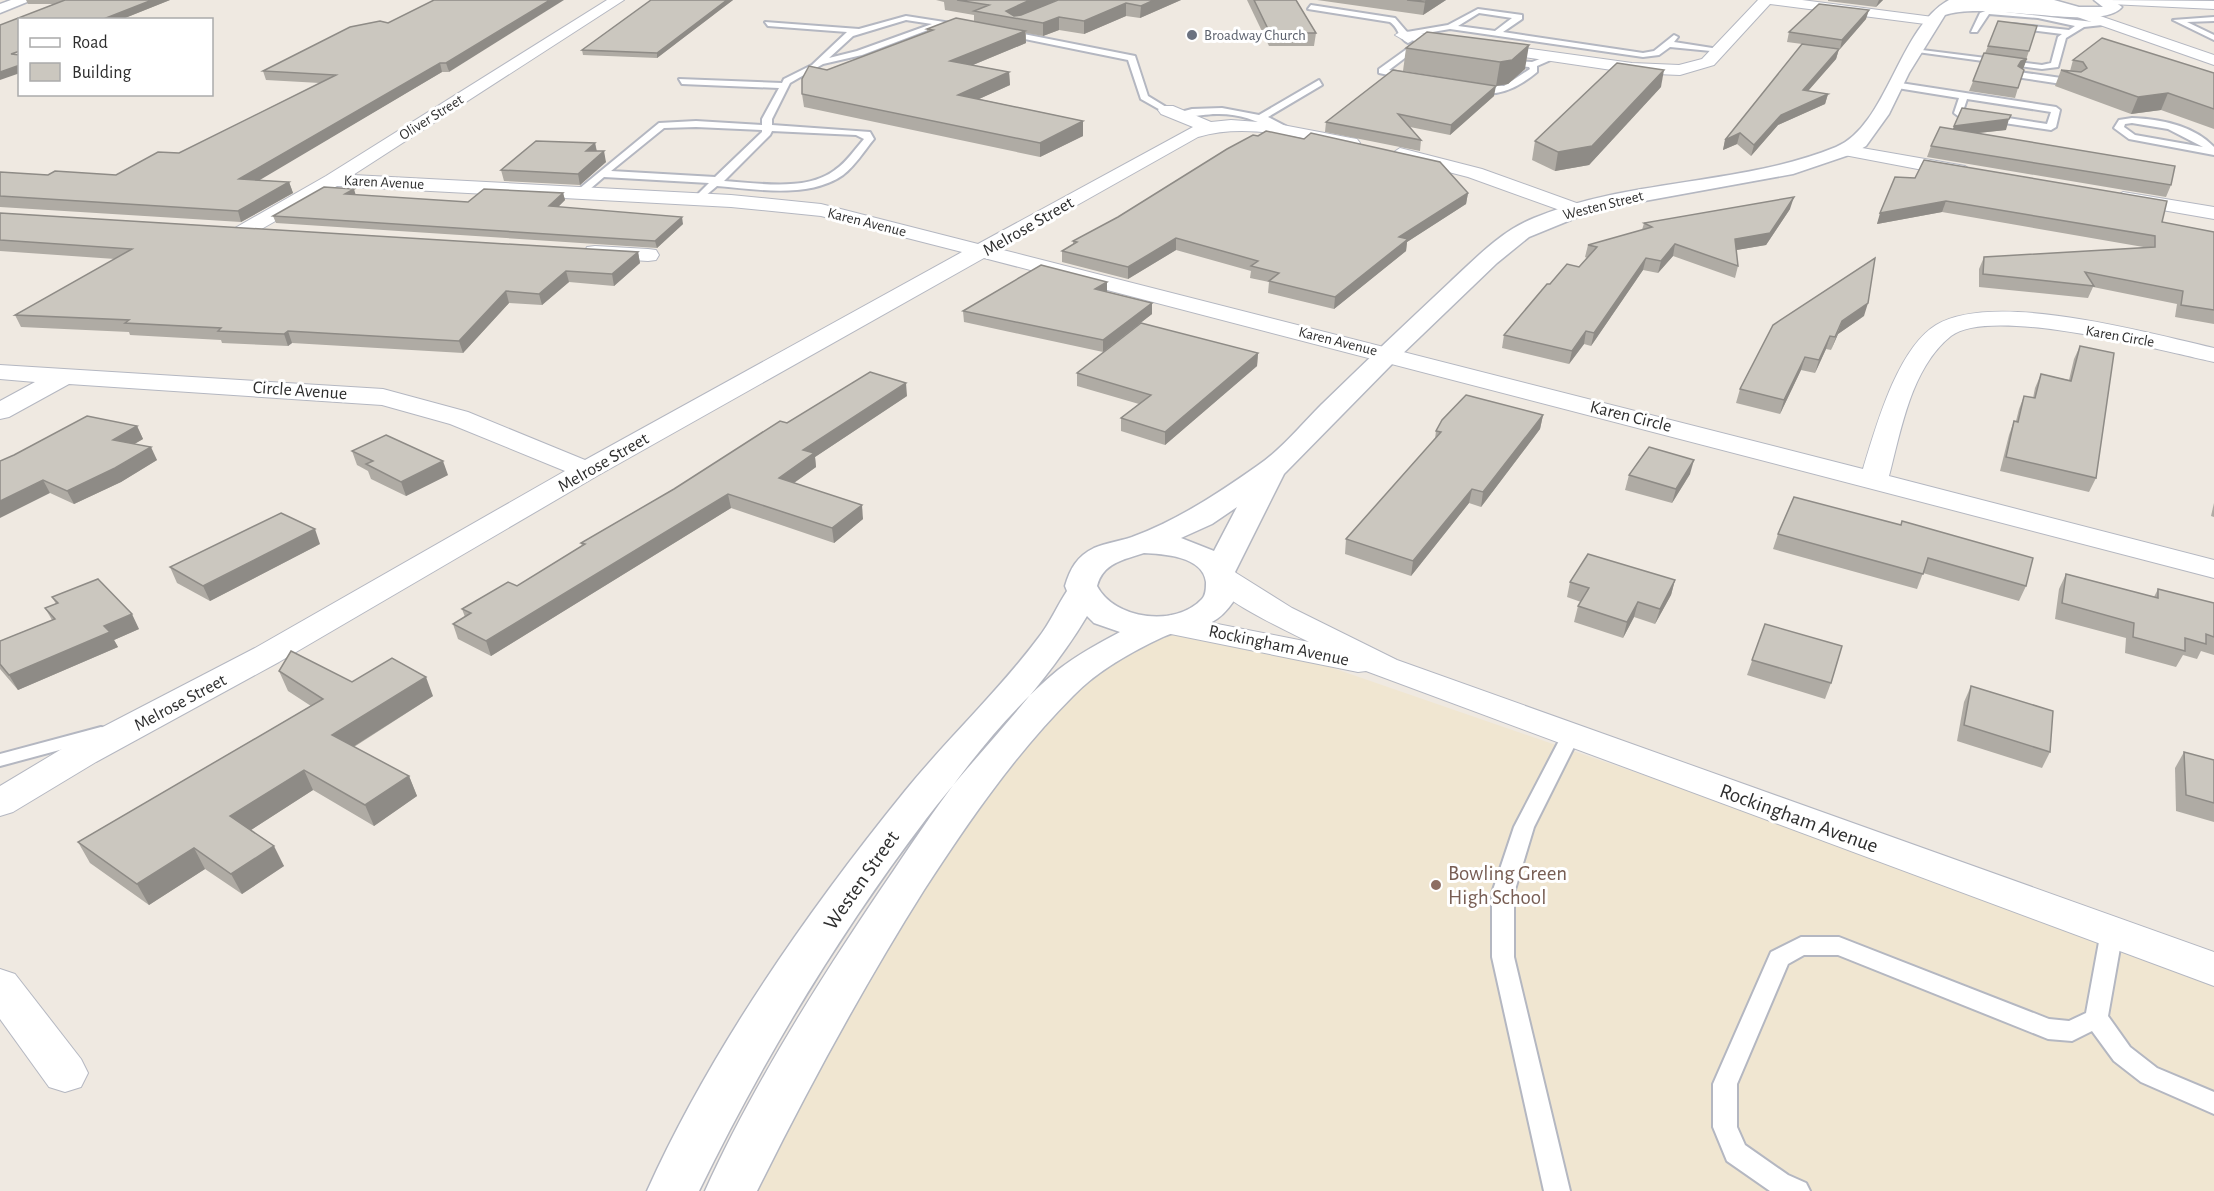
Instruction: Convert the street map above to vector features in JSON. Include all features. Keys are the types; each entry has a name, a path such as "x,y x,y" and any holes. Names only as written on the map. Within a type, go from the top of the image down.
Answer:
{"street":[{"path":"0,9 25,0"},
{"name":"Oliver Street","path":"242,232 333,180 617,0"},
{"path":"1402,35 1550,57 1671,71 1699,67 1721,50 1767,0 1933,21"},
{"path":"2044,0 2064,8"},
{"name":"Westen Street","path":"1142,544 1201,518 1271,470 1388,354 1489,258 1521,232 1575,209 1627,197 1793,168 1845,150 1859,142 1880,114 1911,55 1939,12 1956,1 2001,2 2111,12"},
{"path":"2111,12 2183,4 2214,5"},
{"path":"2111,12 2214,60"},
{"name":"Melrose Street","path":"1172,112 1209,128"},
{"name":"Melrose Street","path":"0,803 83,753 439,557 587,470 1166,147 1209,128 1247,126 1396,153 1475,173 1575,209"},
{"path":"1845,150 1988,176"},
{"name":"Karen Avenue","path":"333,180 698,199 821,210 1388,354"},
{"path":"2106,195 2214,213"},
{"path":"219,230 278,234"},
{"path":"576,251 648,255"},
{"name":"Karen Circle","path":"1873,481 1896,406 1922,353 1945,329 1957,324 1983,318 2019,320 2117,334 2214,355"},
{"name":"Karen Circle","path":"1388,354 2214,569"},
{"name":"Circle Avenue","path":"0,372 383,397 459,418 587,470"},
{"path":"0,411 66,375"},
{"name":"Westen Street","path":"1221,575 1271,470"},
{"path":"1142,544 1161,544 1188,550 1210,562 1221,575 1223,591 1218,602 1208,612 1164,626 1131,625 1108,618 1092,607 1082,593 1081,580 1087,566 1101,555 1120,548 1142,544"},
{"name":"Rockingham Avenue","path":"1221,575 1250,599 1385,667 2214,969"},
{"name":"Westen Street","path":"674,1191 764,1023 838,909 908,815 980,726 1052,646 1072,616 1082,593"},
{"name":"Westen Street","path":"731,1191 782,1089 872,935 952,816 1016,736 1061,686 1093,662 1164,626"},
{"name":"Rockingham Avenue","path":"1164,626 1210,630 1309,654 1385,667"},
{"path":"0,986 65,1073"}],"lane":[{"path":"1311,8 1392,20 1399,25 1402,35 1417,49 1382,71 1414,79"},
{"path":"1450,27 1478,11 1519,17 1496,34"},
{"path":"1967,43 1979,21 1988,12 2038,16 2082,25"},
{"path":"1911,55 1967,43 2042,67 2055,65 2062,37 2111,12"},
{"path":"698,199 767,133 767,119 787,81 820,62 840,41 859,31 906,18 974,28"},
{"path":"2214,19 2177,20 2214,38"},
{"path":"1979,21 1990,22"},
{"path":"820,62 859,53 942,23"},
{"path":"768,24 859,31"},
{"path":"2001,24 2069,33"},
{"path":"1402,35 1450,27 1643,55 1656,53 1676,35"},
{"path":"995,31 1132,58 1144,97 1172,112 1213,111 1262,117 1292,133"},
{"path":"1668,44 1721,50"},
{"path":"1911,55 1963,68"},
{"path":"1489,60 1533,65 1550,57"},
{"path":"1461,86 1505,91 1513,88 1534,70 1533,65"},
{"path":"2008,74 2075,83"},
{"path":"682,81 785,86"},
{"path":"1262,117 1319,83"},
{"path":"1894,86 1964,96 2033,106 2056,110 2051,127 1958,113 1964,96"},
{"path":"2130,120 2164,124 2203,141 2214,152 2132,137 2119,128 2122,122 2130,120"},
{"path":"579,193 602,174 662,125 766,127 863,133 867,134 869,139 838,173 826,179 786,185 753,186 717,181 602,174"},
{"path":"0,759 142,722"},
{"path":"1557,1191 1503,957 1503,892 1524,827 1571,735"},
{"path":"2112,931 2096,1018 2122,1054 2149,1075 2214,1104"},
{"path":"1797,1191 1779,1183 1736,1153 1725,1127 1725,1084 1779,958 1801,946 1839,946 2048,1029 2072,1031 2096,1018"}],"shaded area":[{"name":"Bowling Green High School","path":"1186,631 1301,657 2214,972 2214,1191 750,1191 937,849 1108,657 1158,636"}],"building":[{"path":"65,0 152,0 106,18 18,18"},
{"path":"434,0 550,0 446,63 440,63 239,179 289,182 238,211 0,196 0,172 48,175 55,171 116,175 158,152 179,153 336,75 263,71 350,27 380,21 388,23"},
{"path":"651,0 727,0 657,53 582,50"},
{"path":"957,0 1030,0 1006,11 1014,16 1058,0 1154,0 1141,6 1126,3 1084,21 1059,17 1043,23 974,11 989,5"},
{"path":"1254,0 1296,0 1316,33 1270,33"},
{"path":"1819,4 1869,10 1842,40 1789,32"},
{"path":"18,18 18,52 11,54 18,55 18,66 0,72 0,25"},
{"path":"956,18 1025,31 950,61 1009,72 958,95 1083,121 1040,143 802,94 802,79 809,66 827,70 933,30 927,29"},
{"path":"1998,21 2037,26 2029,51 1988,46"},
{"path":"1427,32 1529,45 1512,60 1500,62 1406,48"},
{"path":"2102,38 2214,73 2214,109 2168,93 2138,97 2061,70 2081,72 2087,68 2083,62 2073,60"},
{"path":"1802,44 1839,49 1803,90 1828,94 1781,115 1754,145 1740,133 1725,140"},
{"path":"1984,53 2027,59 2021,61 2018,66 2024,70 2018,88 1973,81"},
{"path":"1617,63 1664,70 1592,146 1558,152 1535,141"},
{"path":"1393,70 1496,86 1451,125 1398,114 1421,140 1326,122"},
{"path":"1962,108 2011,115 2009,119 1954,126"},
{"path":"1940,127 2175,166 2171,185 1931,146"},
{"path":"1266,131 1304,139 1311,133 1440,162 1468,193 1399,237 1408,239 1335,297 1269,281 1279,273 1251,266 1258,261 1176,238 1128,267 1062,251 1077,242 1073,241 1118,217 1227,149 1253,135 1258,136"},
{"path":"536,141 595,143 586,151 604,151 578,174 501,170"},
{"path":"1924,160 2167,201 2162,222 2214,232 2214,310 2181,305 2183,291 2085,272 2094,286 1983,274 1984,257 2155,247 2155,236 1946,201 1880,213 1895,177 1915,178"},
{"path":"324,187 354,189 345,194 468,202 484,189 563,193 549,206 682,217 655,241 273,216"},
{"path":"1794,197 1770,233 1735,239 1738,266 1675,244 1661,261 1646,258 1594,333 1586,331 1572,351 1504,335 1567,264 1579,267 1597,247 1588,245 1652,227 1644,223"},
{"path":"0,213 638,252 612,274 566,271 539,294 506,291 459,341 288,331 284,334 218,331 221,328 125,323 129,320 15,315 132,249 0,240"},
{"path":"1875,258 1868,303 1842,321 1835,337 1830,336 1819,360 1805,357 1784,400 1740,389 1773,325"},
{"path":"1041,265 1107,282 1095,289 1152,303 1103,340 963,311"},
{"path":"1141,323 1258,353 1165,432 1121,418 1151,395 1077,373"},
{"path":"2080,346 2114,353 2096,478 2006,457 2014,421 2018,422 2024,396 2035,398 2041,374 2071,381"},
{"path":"870,372 906,383 803,450 814,453 779,478 862,505 832,528 728,494 486,641 453,624 471,613 462,609 508,582 517,586 585,544 581,543 674,489 780,421 787,423"},
{"path":"1466,395 1543,415 1483,492 1472,489 1413,561 1346,539 1441,432 1436,431 1442,420"},
{"path":"87,416 137,426 113,440 151,447 115,468 67,491 43,480 0,501 0,461"},
{"path":"386,435 443,461 401,482 366,464 373,461 352,451"},
{"path":"1649,447 1694,460 1676,489 1629,475"},
{"path":"1794,497 1901,525 1902,521 2033,558 2026,586 1928,558 1923,574 1778,534"},
{"path":"281,513 315,529 203,586 170,567"},
{"path":"1588,554 1675,580 1660,609 1638,602 1627,622 1578,606 1589,588 1570,582"},
{"path":"2066,574 2158,598 2158,589 2214,603 2214,637 2206,634 2206,644 2185,638 2185,651 2133,637 2134,623 2062,603"},
{"path":"98,579 132,614 104,626 110,632 9,675 0,664 0,641 55,619 45,608 58,603 52,597"},
{"path":"1765,624 1842,646 1831,683 1752,660"},
{"path":"291,651 352,682 392,658 426,677 332,735 409,776 365,805 304,770 230,816 274,846 231,874 194,848 137,884 78,842 323,699 279,671"},
{"path":"1971,686 2053,711 2050,752 1964,725"},
{"path":"2184,752 2214,760 2214,803 2186,795"}],"place":[{"name":"Broadway Church","path":"1192,35"},
{"name":"Bowling Green High School","path":"1436,885"}]}
